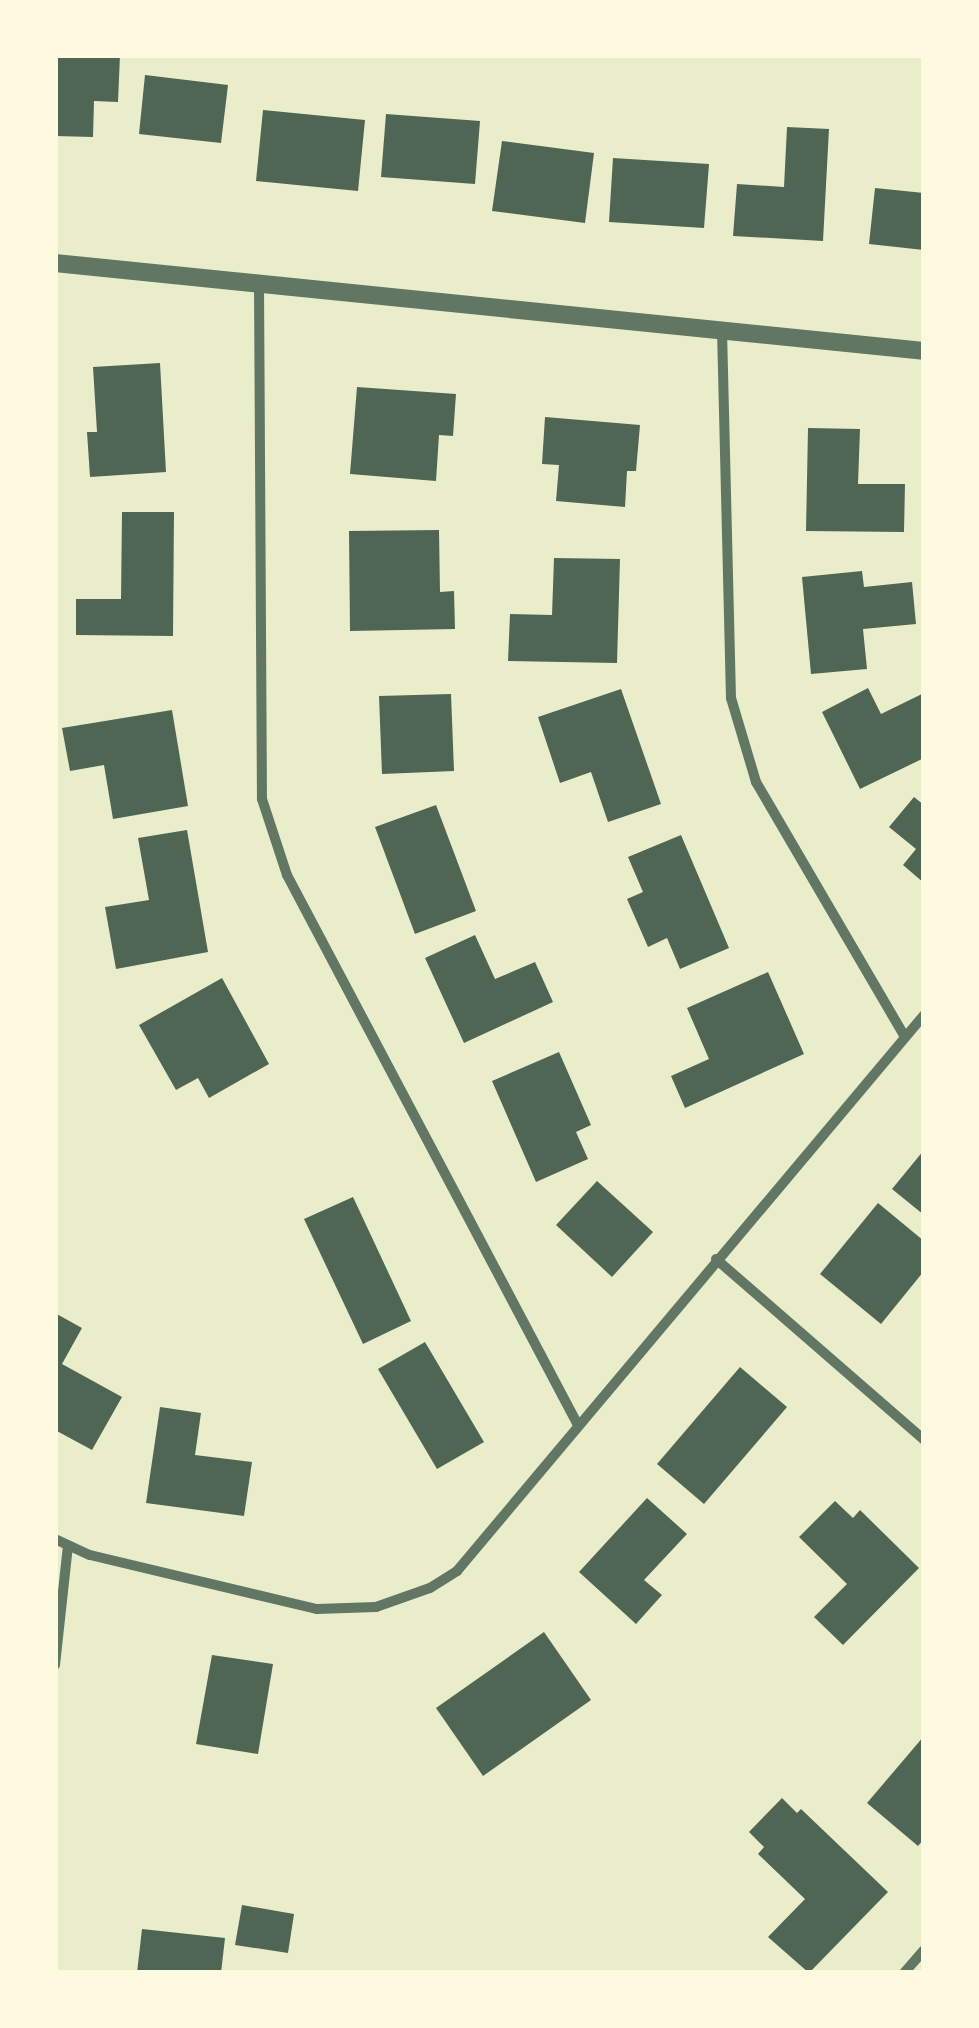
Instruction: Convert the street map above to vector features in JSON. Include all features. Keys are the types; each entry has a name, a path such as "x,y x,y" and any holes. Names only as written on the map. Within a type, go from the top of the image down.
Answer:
{"street":[{"path":"55,263 924,351"},
{"path":"259,284 262,799 287,875 578,1425"},
{"path":"722,330 731,698 756,782 905,1037"},
{"path":"55,1538 68,1546 318,1609 376,1607 430,1588 457,1571 924,1015"},
{"path":"716,1259 924,1440"},
{"path":"55,1665 68,1546"},
{"path":"904,1973 924,1950"}],"building":[{"path":"55,55 120,55 118,102 94,101 93,137 55,136"},
{"path":"145,75 228,85 221,143 139,134"},
{"path":"263,110 365,120 358,191 256,181"},
{"path":"386,114 480,121 475,184 381,177"},
{"path":"787,127 829,129 823,241 733,236 737,184 784,187"},
{"path":"502,141 594,153 585,223 492,211"},
{"path":"613,158 709,164 704,228 609,222"},
{"path":"875,188 924,193 924,250 869,244"},
{"path":"160,363 166,472 90,477 87,432 97,432 93,367"},
{"path":"357,387 456,394 453,436 439,435 436,481 350,474"},
{"path":"545,417 640,425 636,471 627,471 625,507 556,501 559,465 542,464"},
{"path":"808,428 860,429 858,484 905,484 904,532 806,531"},
{"path":"122,512 174,512 173,636 76,635 76,599 121,599"},
{"path":"439,530 440,592 454,591 455,629 350,631 349,531"},
{"path":"554,558 620,559 617,663 508,661 510,614 552,615"},
{"path":"862,571 864,587 912,582 916,624 863,629 867,669 811,674 802,577"},
{"path":"868,688 881,714 924,693 924,758 860,789 822,712"},
{"path":"621,689 661,804 608,822 591,772 560,783 538,717"},
{"path":"451,694 454,771 382,774 379,696"},
{"path":"172,710 188,806 113,819 104,765 70,771 62,728"},
{"path":"914,797 924,805 924,883 903,865 916,849 889,827"},
{"path":"436,805 476,911 415,934 375,827"},
{"path":"187,830 208,952 116,969 105,907 149,900 138,838"},
{"path":"681,835 729,948 680,969 667,938 648,947 627,899 643,892 628,857"},
{"path":"475,935 495,979 535,962 553,1002 464,1043 425,958"},
{"path":"768,972 804,1054 685,1108 671,1076 709,1059 687,1008"},
{"path":"222,978 269,1064 209,1098 198,1078 176,1090 139,1025"},
{"path":"559,1052 591,1125 576,1132 588,1159 536,1182 492,1081"},
{"path":"924,1150 924,1215 892,1189"},
{"path":"597,1181 653,1232 612,1277 556,1225"},
{"path":"353,1197 411,1321 363,1344 304,1219"},
{"path":"878,1203 924,1241 924,1271 881,1324 820,1274"},
{"path":"55,1313 82,1328 62,1364 122,1397 92,1450 55,1430"},
{"path":"425,1342 484,1442 437,1469 378,1369"},
{"path":"740,1367 787,1407 704,1504 657,1464"},
{"path":"160,1407 201,1413 195,1455 252,1462 244,1516 146,1503"},
{"path":"647,1498 687,1534 644,1580 662,1595 636,1624 579,1572"},
{"path":"835,1501 853,1518 860,1510 919,1568 843,1645 814,1617 847,1584 799,1537"},
{"path":"544,1632 591,1700 483,1776 436,1708"},
{"path":"212,1655 273,1664 258,1754 196,1744"},
{"path":"924,1736 924,1839 918,1846 867,1803"},
{"path":"782,1798 797,1813 801,1809 888,1892 809,1973 768,1937 805,1899 758,1854 764,1847 749,1832"},
{"path":"242,1905 294,1914 288,1953 235,1945"},
{"path":"142,1929 225,1938 221,1973 137,1973"}]}
